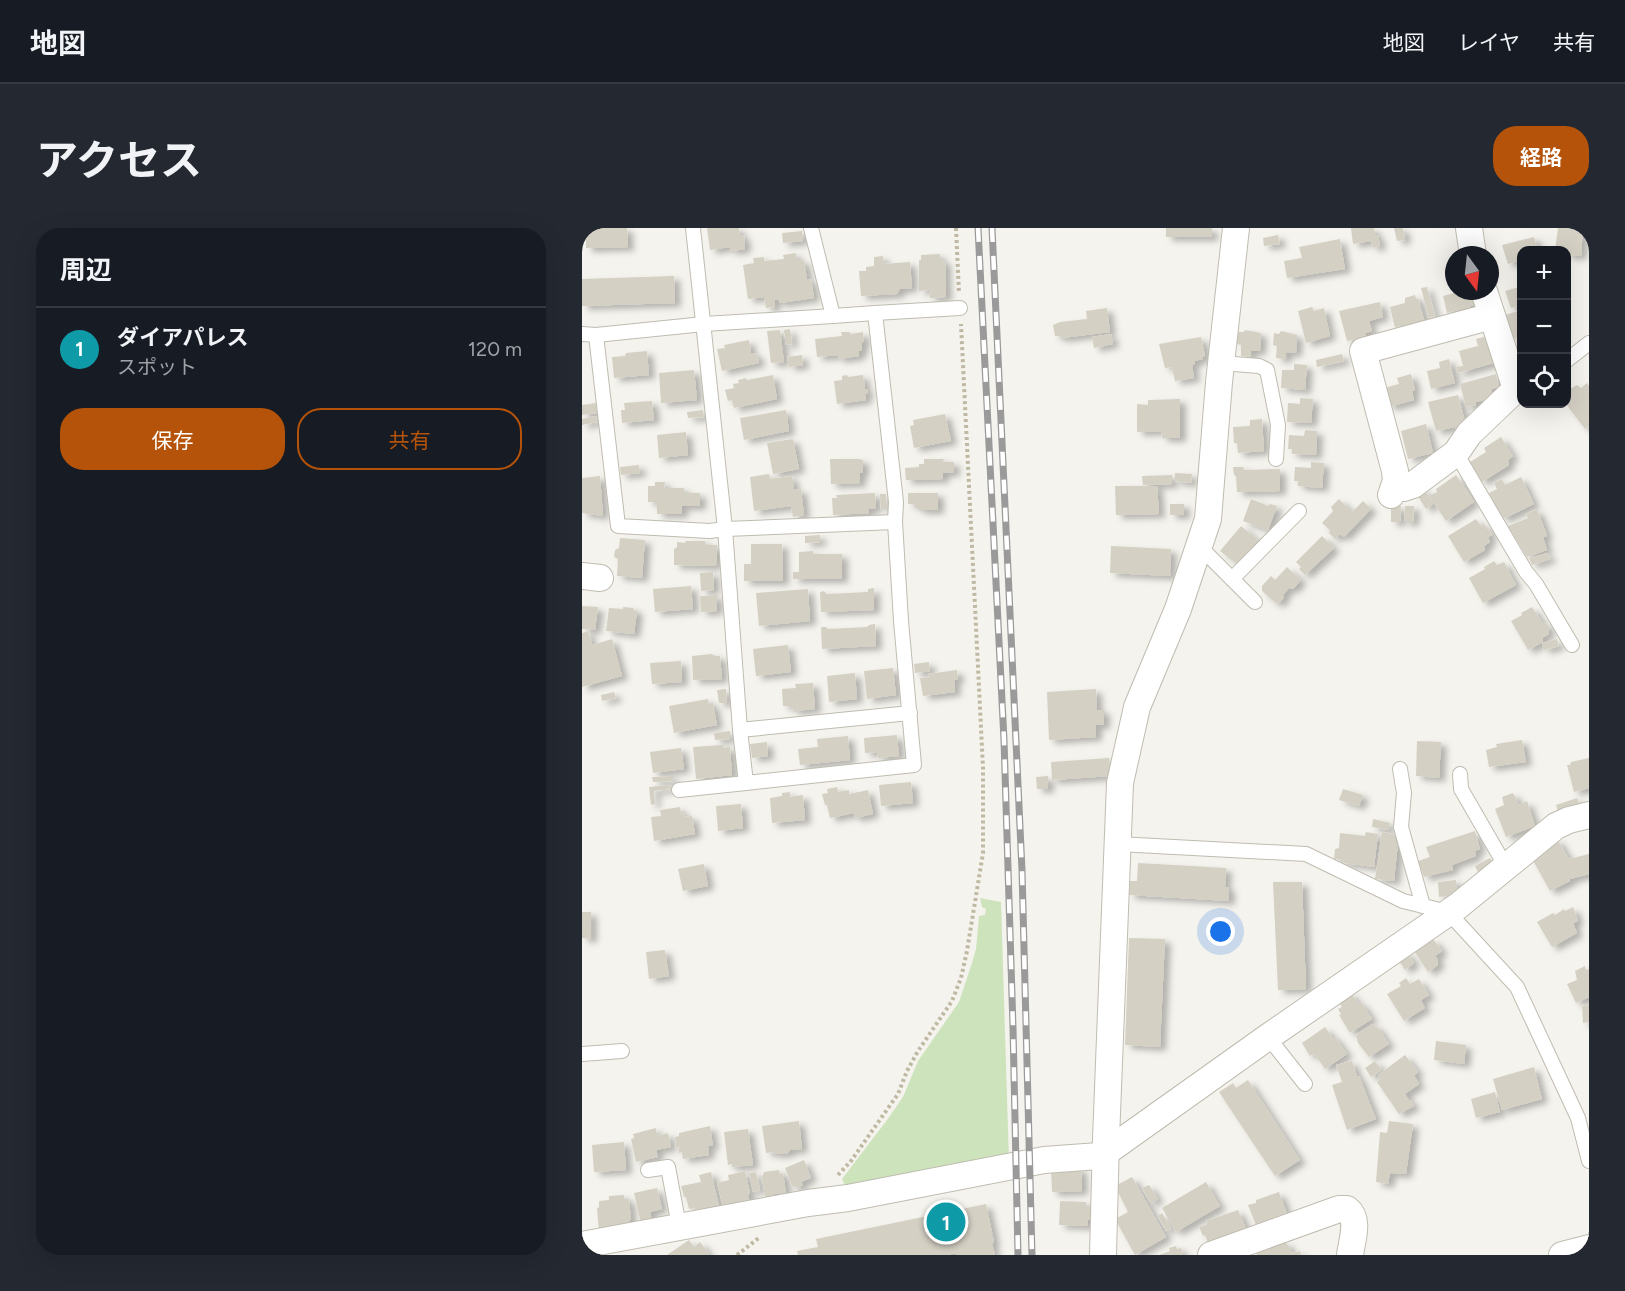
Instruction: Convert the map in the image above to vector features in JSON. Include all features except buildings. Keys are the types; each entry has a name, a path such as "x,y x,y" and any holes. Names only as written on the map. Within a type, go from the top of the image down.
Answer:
{"street":[{"path":"1103,1255 1120,783 1137,707 1178,609 1208,519 1221,363 1236,228"},
{"path":"1468,228 1471,246"},
{"path":"1487,300 1517,383"},
{"path":"1492,316 1363,351 1395,471 1396,481 1393,492 1413,485 1456,453 1469,434 1517,390"},
{"path":"582,1245 808,1203 848,1198 1044,1160 1099,1156 1448,912 1556,826 1589,815"},
{"path":"1211,1255 1339,1209 1347,1209 1353,1213 1355,1220 1350,1255"},
{"path":"1562,1255 1589,1248"}],"lane":[{"path":"693,228 724,529 746,783"},
{"path":"811,228 833,316"},
{"path":"895,522 710,531 618,526 589,334 704,324 960,308"},
{"path":"679,790 914,765 901,621 895,522 896,502 875,313"},
{"path":"1571,357 1589,343"},
{"path":"1221,363 1260,366 1267,370 1278,425 1276,459"},
{"path":"1456,453 1572,645"},
{"path":"1232,579 1299,511"},
{"path":"1199,546 1255,602"},
{"path":"740,730 910,713"},
{"path":"1400,769 1404,793 1401,827 1423,906"},
{"path":"1460,774 1461,789 1506,867"},
{"path":"1119,844 1306,854 1403,901 1448,912 1517,987 1578,1118 1589,1161"},
{"path":"1268,1037 1305,1084"},
{"path":"582,1054 622,1051"},
{"path":"648,1170 668,1167 680,1226"}],"path":[{"path":"808,1203 851,1161 898,1094 918,1051 952,1001 961,978 967,951 983,853 983,768 956,228"}],"green space":[{"path":"980,898 1001,902 1009,1162 848,1188 842,1179 903,1097 918,1061 959,1002 976,949 979,916 985,915 986,909 982,907"}],"railway":[{"path":"978,228 1004,740 1018,1255"},
{"path":"992,228 1022,870 1032,1255"}],"place":[{"name":"ダイアパレス","path":"946,1222"}]}
